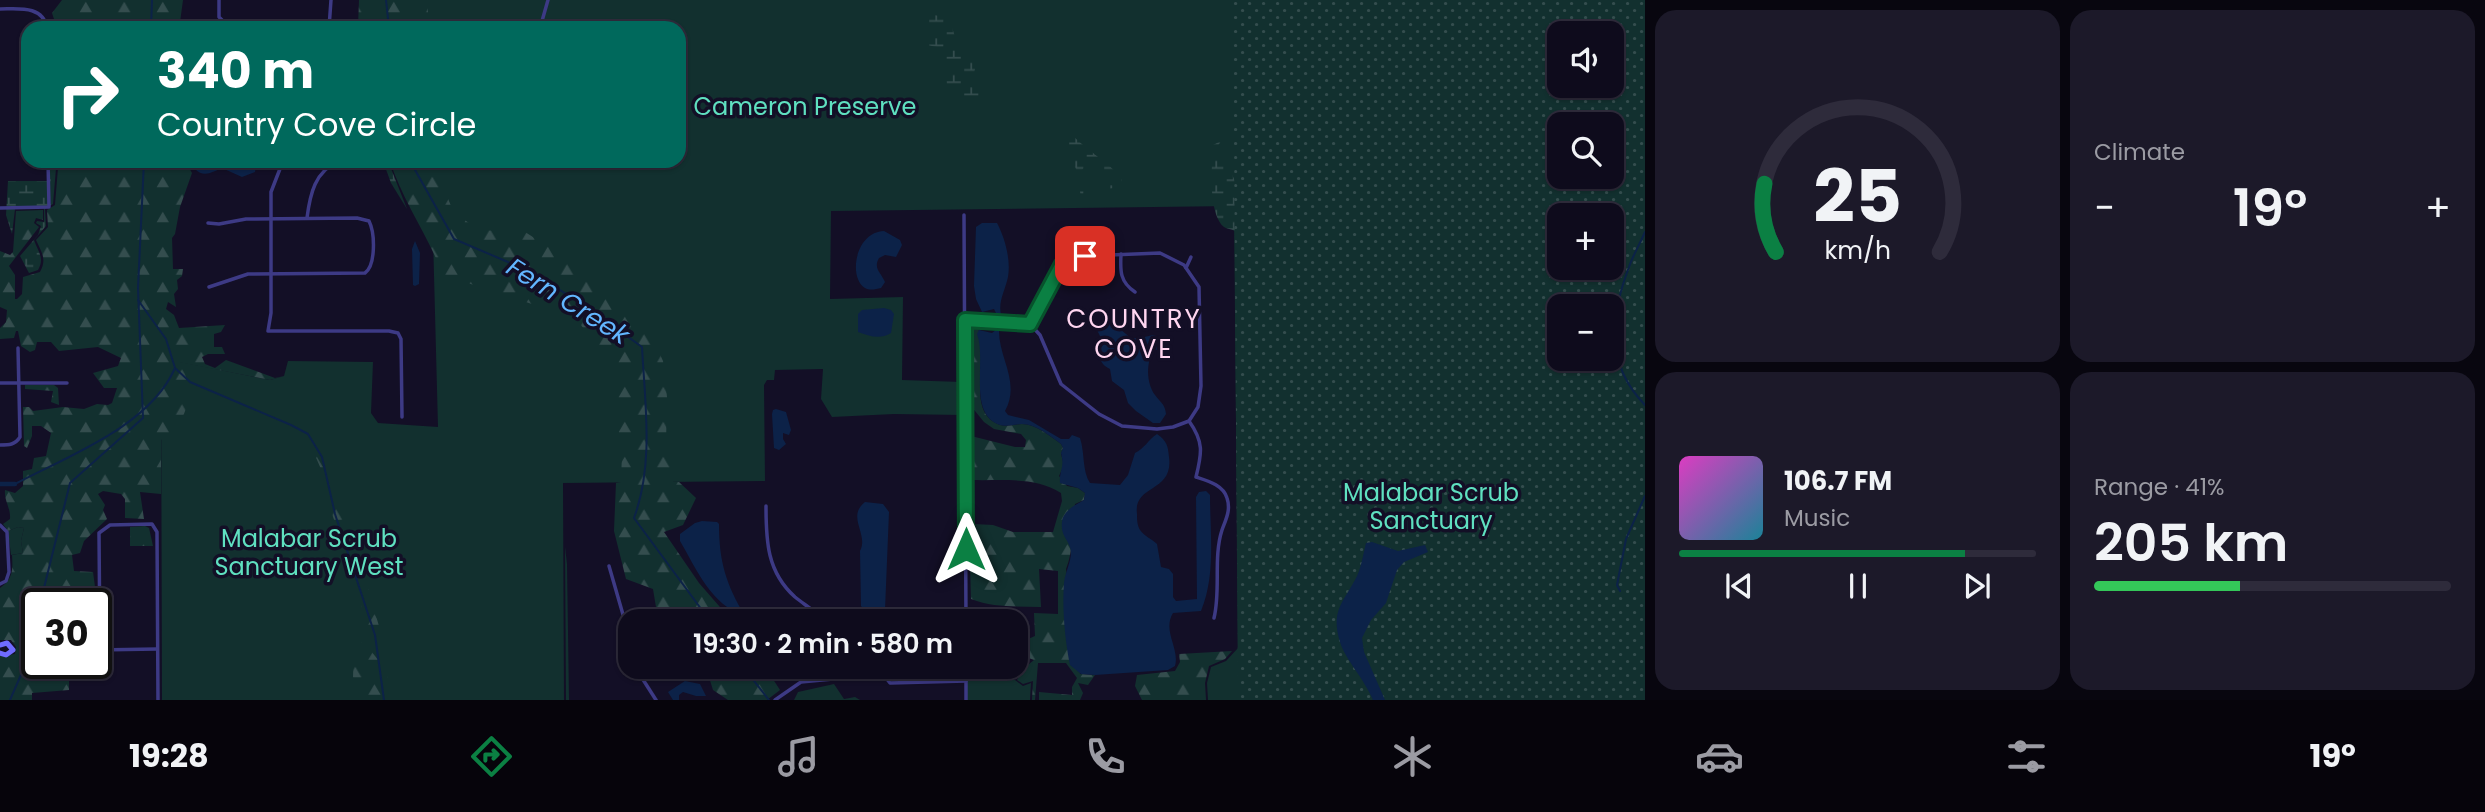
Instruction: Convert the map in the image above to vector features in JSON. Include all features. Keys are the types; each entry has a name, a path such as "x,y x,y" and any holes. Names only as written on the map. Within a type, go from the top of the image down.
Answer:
{"street":[{"path":"219,0 219,17 223,21"},
{"path":"329,21 331,0"},
{"path":"542,21 548,0"},
{"path":"0,9 30,9 40,14 45,21"},
{"path":"0,208 49,207 48,168"},
{"path":"280,168 271,192 271,313 268,331 398,333 401,339 402,417"},
{"path":"307,218 311,191 317,178 327,168"},
{"path":"964,215 966,609"},
{"path":"208,223 270,218 357,218 369,221 372,227 372,262 369,270 361,274 248,274 209,287"},
{"path":"965,320 1030,324 1040,335 1061,384 1100,414 1122,426 1157,429 1173,427 1189,421 1198,407 1201,386 1199,287 1186,268 1160,253 1085,256 1062,264 1030,324"},
{"path":"1121,254 1120,274 1126,286 1135,292"},
{"path":"1186,268 1191,257"},
{"path":"1057,258 1062,264"},
{"path":"0,444 17,442 20,437 18,348"},
{"path":"0,383 67,383"},
{"path":"1189,421 1199,435 1202,455 1196,477 1219,486 1227,496 1228,514 1221,532 1218,602 1214,618"},
{"path":"766,506 766,543 777,575 789,590 811,609"},
{"path":"99,588 99,533 106,526 117,524 148,524 154,527 157,532 158,700"},
{"path":"0,525 7,532 9,572 6,581 0,584"},
{"path":"609,566 621,609"},
{"path":"0,645 7,643 13,650 6,655 0,653"},
{"path":"112,650 158,649"},
{"path":"643,679 656,700"},
{"path":"775,700 801,682 833,679"},
{"path":"887,679 890,683 966,681 966,700"}],"green space":[{"path":"62,0 183,0 180,21 55,21 52,13"},
{"path":"359,0 428,0 428,21 358,21"},
{"path":"428,0 1645,0 1645,700 1208,700 1207,683 1211,667 1226,661 1238,648 1234,206 831,211 830,299 903,297 902,380 962,382 963,415 832,417 821,399 823,369 775,370 774,380 767,380 764,385 765,481 563,483 564,700 162,700 161,358 270,380 284,376 288,361 373,362 371,413 378,423 438,427 431,168 686,168 686,21 428,21"},
{"name":"Malabar Scrub Sanctuary","path":"1233,0 1645,0 1645,700 1238,700"},
{"path":"932,15 946,20 960,47 965,53 966,49 969,50 975,69 972,81 980,92 980,97 967,102 958,100 953,90 947,88 943,53 937,47 927,45 930,40 925,25 922,24"},
{"path":"1074,137 1122,178 1121,187 1106,189 1099,171 1087,165 1082,170 1088,198 1081,197 1068,143"},
{"path":"1221,141 1216,149 1224,156 1238,188 1235,231 1224,227 1219,221 1213,203 1213,153 1209,147"},
{"path":"49,168 56,168 53,204 45,209 46,226 34,240 40,255 40,266 38,270 29,273 20,256 38,235 41,226 36,223 44,222 44,208 15,209 12,234 6,215 8,181 49,181"},
{"path":"58,168 189,168 192,173 172,238 173,269 183,269 182,276 177,280 178,289 174,294 176,307 168,302 166,309 174,315 179,328 225,325 221,332 214,334 214,347 222,347 225,354 208,354 202,357 205,364 215,368 226,360 275,378 284,376 270,380 178,362 188,387 187,405 175,428 161,440 161,494 140,492 144,519 125,518 125,499 121,494 103,491 98,494 105,505 103,510 107,519 84,541 80,553 72,555 74,571 93,572 95,587 21,588 21,679 69,679 69,690 32,693 32,700 0,700 0,656 15,654 16,647 11,640 0,640 0,588 11,574 12,555 23,553 21,541 24,528 8,531 3,524 10,519 5,490 15,493 23,486 23,471 32,469 34,458 46,456 51,433 41,426 32,426 32,436 27,448 24,446 23,407 29,407 33,411 63,407 84,409 97,404 112,403 117,388 104,388 93,373 118,366 121,358 98,347 59,351 51,342 37,342 35,350 30,352 21,346 18,331 14,338 0,339 0,328 6,322 7,310 0,307 0,251 10,255 13,252 16,211 43,210 43,220 36,218 34,223 39,227 9,266 15,275 17,299 22,294 23,277 40,272 42,267 43,256 36,240 48,227 47,210 55,205"},
{"path":"386,168 391,168 407,209 391,183"},
{"path":"393,168 446,168 445,191 453,211 478,230 525,232 560,254 650,333 663,361 667,397 666,443 673,482 679,482 696,498 683,525 664,532 699,583 722,609 656,609 653,589 626,579 614,531 616,483 621,482 622,453 614,401 614,365 575,318 443,275"},
{"path":"979,323 982,355 980,390 984,411 1000,425 1032,426 1061,444 1064,465 1059,476 1067,486 1078,488 1085,493 1084,500 1075,504 1072,546 1066,569 1080,674 1095,675 1088,685 1078,683 1083,693 1080,700 1039,700 1039,692 1072,695 1072,687 1077,678 1066,663 1038,663 1035,700 1032,700 1033,681 1023,684 1017,680 1028,679 1028,665 1034,660 1028,658 1028,639 1035,636 1034,613 1058,614 1058,571 1039,569 1041,607 997,605 971,599 973,524 993,525 1013,532 1053,532 1062,501 1061,493 1040,484 1018,480 972,480 971,436 1015,447 1025,447 1026,440 1021,434 994,429 984,422 971,406 971,324"},
{"path":"25,385 54,385 58,388 59,405 51,402 53,391 25,389"},
{"path":"300,428 317,443 367,585 388,657 384,658 371,641 349,561 328,503 321,469 310,444 296,431"},
{"path":"130,527 149,528 153,546 130,546"},
{"path":"24,528 21,541 23,553 11,555 8,531"},
{"path":"565,547 567,564 569,700 566,700"},
{"path":"362,642 383,668 395,700 364,700 353,677 354,648"},
{"path":"1232,651 1225,659 1209,666 1205,683 1206,700 1142,700 1135,686 1137,675 1175,671 1180,662 1179,654"},
{"path":"710,679 773,679 780,690 767,700 728,700 713,690"},
{"path":"967,679 1015,680 1023,686 1031,683 1030,700 967,700"},
{"path":"834,684 844,699 855,697 860,700 794,700 798,692"}],"water":[{"path":"195,168 222,168 208,173"},
{"path":"222,168 256,168 255,172 242,177"},
{"path":"982,223 997,223 1007,249 1009,270 1001,301 1001,315 997,315 994,309 982,312 976,299 976,227"},
{"path":"884,231 900,240 902,245 896,257 885,255 877,262 877,268 885,282 881,288 867,289 860,283 857,275 857,256 866,239 874,233"},
{"path":"415,241 420,253 419,284 415,286 412,249"},
{"path":"884,308 894,314 891,333 879,337 858,332 858,314 862,310"},
{"path":"1108,322 1131,338 1153,335 1170,340 1164,349 1154,350 1148,366 1152,390 1164,406 1166,414 1160,423 1153,423 1128,403 1124,390 1112,381 1110,369 1103,364 1098,351 1104,344 1097,330"},
{"path":"997,329 1011,390 1005,411 1008,415 1029,420 1061,439 1069,439 1072,435 1080,438 1090,483 1120,485 1128,475 1135,453 1157,434 1165,441 1169,453 1169,469 1166,477 1137,504 1137,520 1142,532 1157,544 1161,567 1169,569 1173,574 1173,597 1176,601 1197,599 1196,497 1199,492 1206,491 1210,495 1211,554 1206,597 1201,611 1173,613 1169,626 1176,659 1175,666 1168,670 1095,675 1081,674 1070,665 1063,593 1071,552 1062,531 1062,522 1073,506 1084,500 1085,493 1060,483 1063,448 1061,444 1032,426 1000,425 990,419 984,410 977,334 979,330 992,333"},
{"path":"776,409 786,412 791,430 789,435 783,433 786,444 779,450 774,448 772,414"},
{"path":"865,502 883,504 889,512 885,609 863,609 861,606 862,538 857,520 860,508"},
{"path":"702,521 719,524 720,550 725,572 741,609 730,609 714,595 680,541 680,534"},
{"path":"1372,542 1398,551 1425,545 1428,552 1404,562 1397,570 1386,603 1371,620 1362,638 1364,652 1385,700 1373,700 1343,649 1337,623 1339,608 1359,572 1366,543"},
{"path":"685,681 700,684 706,696 683,692 679,695 679,700 673,700 668,692"}],"waterway":[{"path":"151,21 152,0"},
{"name":"Fern Creek","path":"386,0 388,21"},
{"path":"44,588 70,483 143,418 138,288 144,168"},
{"name":"Fern Creek","path":"414,168 454,239 529,271 584,305 642,347 647,434 644,477 634,518 701,609"},
{"path":"1645,232 1623,286 1615,322 1617,357 1632,389 1645,405"},
{"path":"138,300 166,339 175,368 190,382 308,434 322,457 335,514 375,635 384,700"},
{"path":"15,484 82,450 127,423 147,407 175,368"},
{"path":"0,484 15,484"},
{"path":"1620,591 1617,585 1626,539 1645,496"},
{"path":"10,700 21,675"},
{"name":"Fern Creek","path":"752,679 769,700"}],"district":[{"name":"COUNTRY COVE","path":"1134,334"}],"route":[{"path":"966,549 965,320 1018,321 1030,324 1062,264 1085,256"}],"park label":[{"name":"Cameron Preserve","path":"805,106"},
{"name":"Malabar Scrub Sanctuary West","path":"309,552"}]}
